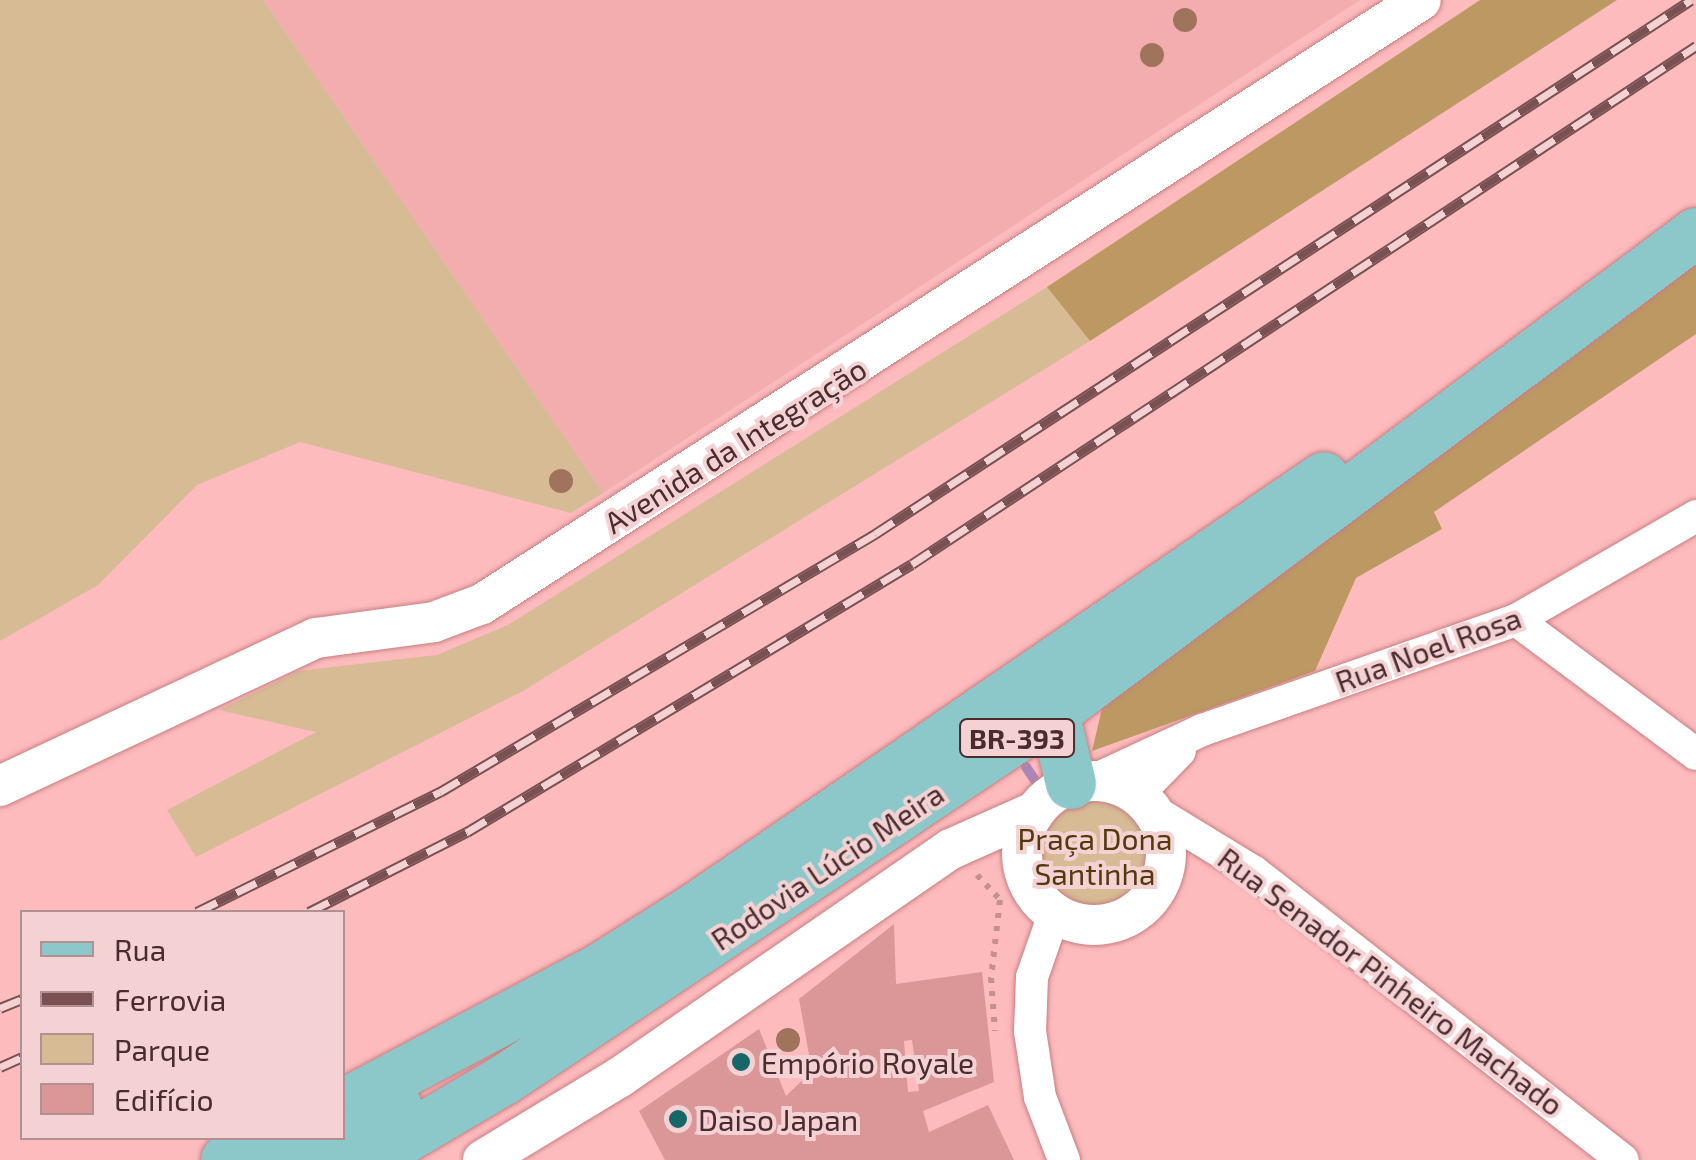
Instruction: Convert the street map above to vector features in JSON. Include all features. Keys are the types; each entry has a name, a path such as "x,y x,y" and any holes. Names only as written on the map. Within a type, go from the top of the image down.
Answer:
{"main road":[{"name":"Rodovia Lúcio Meira","path":"368,1160 567,1039 1054,713 1509,367 1696,233"},
{"name":"Rodovia Lúcio Meira","path":"345,1103 604,966 908,765 1261,515 1509,367"},
{"path":"1054,713 1066,792"},
{"path":"345,1135 468,1062 604,966"},
{"path":"226,1160 270,1140"},
{"path":"302,1160 336,1140"}],"street":[{"name":"Avenida da Integração","path":"0,786 316,638 434,622 482,604 774,422 1421,0"},
{"name":"Rua Noel Rosa","path":"1066,792 1202,730 1516,620 1696,516"},
{"path":"1516,620 1696,754"},
{"name":"Rua Noel Rosa","path":"1146,802 1202,730"},
{"path":"483,1160 1066,792 1146,802 1168,858 1147,904 1102,926 1054,914 1026,878 1021,855 1066,792"},
{"name":"Rua Senador Pinheiro Machado","path":"1146,802 1254,872 1624,1160"},
{"path":"957,859 1026,878"},
{"path":"1054,914 1032,977 1030,1031 1040,1097 1064,1160"}],"path":[{"path":"957,859 991,884 1000,900 991,978 997,1048"}],"shaded area":[{"path":"263,0 1360,0 603,493"},
{"path":"1480,0 1617,0 1090,341 1047,287"},
{"path":"1696,260 1696,334 1434,512 1442,529 1356,578 1315,671 1092,751 1104,700"}],"green space":[{"path":"0,0 263,0 603,493 571,513 300,442 197,485 98,585 0,641"},
{"path":"1047,287 1090,341 523,691 196,857 167,810 316,732 219,710 299,671 437,655 508,625"},
{"name":"Praça Dona Santinha","path":"1095,799 1117,803 1135,815 1147,833 1151,855 1147,877 1135,895 1117,907 1095,911 1073,907 1055,895 1043,877 1039,855 1043,833 1055,815 1073,803"}],"building":[{"path":"894,924 896,984 982,972 994,1082 923,1111 929,1132 988,1105 1014,1160 665,1160 639,1111 759,1029 786,1096 812,1071 799,999","holes":["912,1040 919,1091 908,1092 904,1041"]}],"waterway":[{"path":"1026,767 1036,782"}],"railway":[{"path":"201,910 440,792 875,534 1691,0"},
{"path":"313,910 467,832 912,564 1696,46"},
{"path":"0,1008 20,1000"},
{"path":"0,1067 20,1058"}],"place":[{"name":"Empório Royale","path":"741,1062"},
{"name":"Daiso Japan","path":"678,1119"}]}
